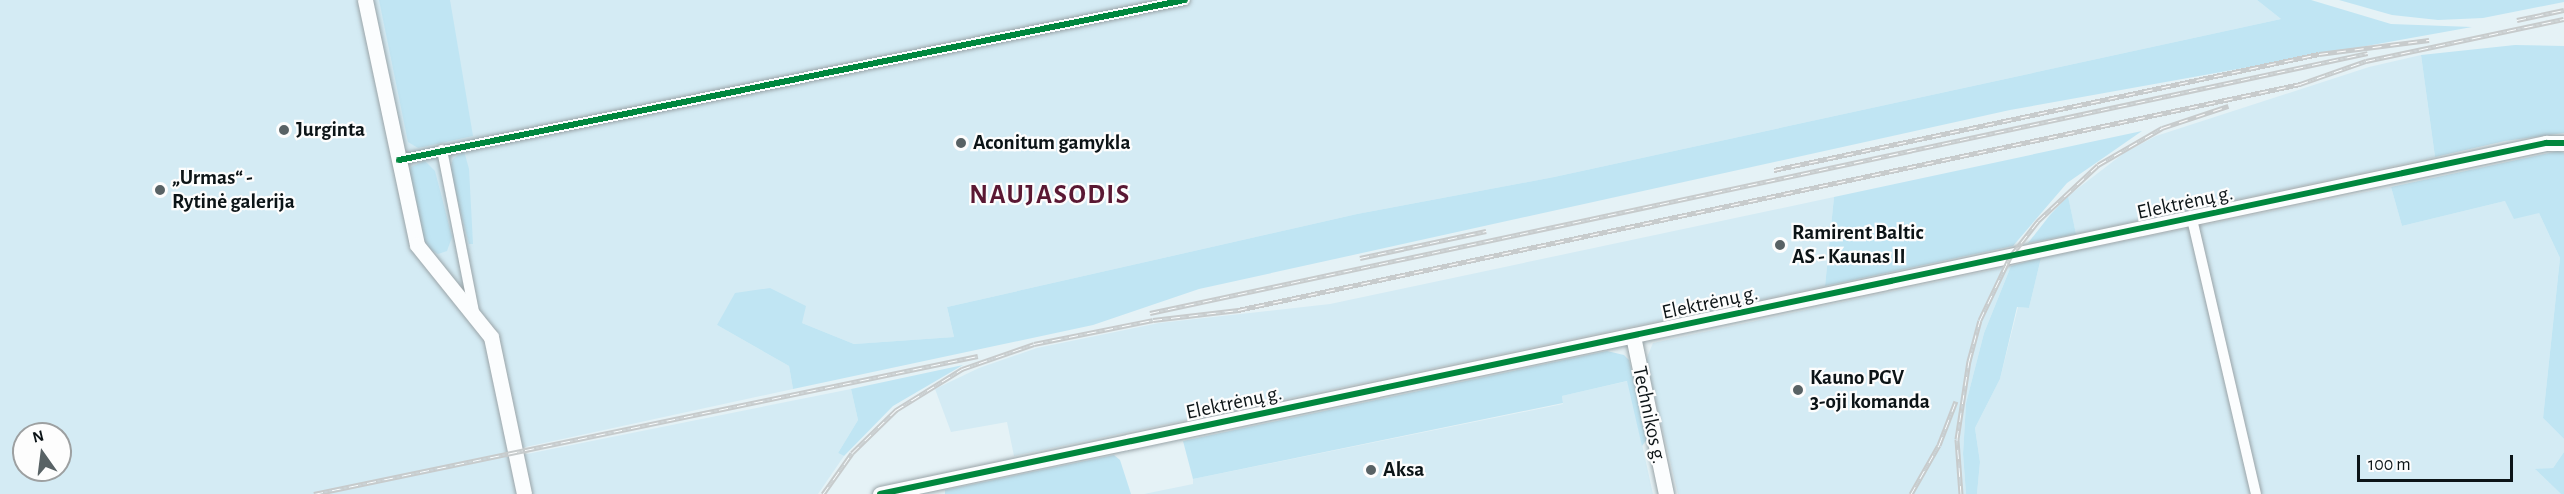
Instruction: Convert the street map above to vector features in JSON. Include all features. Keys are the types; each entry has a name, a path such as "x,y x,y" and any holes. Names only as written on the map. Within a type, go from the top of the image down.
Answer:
{"street":[{"path":"365,0 417,245 474,312 493,344 524,494"},
{"path":"399,160 1185,0"},
{"name":"Elektrėnų g.","path":"880,494 2546,143 2564,142"},
{"path":"442,150 474,312"},
{"path":"2192,219 2256,494"},
{"name":"Technikos g.","path":"1633,336 1666,494"}],"shaded area":[{"path":"0,0 359,0 413,245 488,339 520,494 0,494"},
{"path":"372,0 2257,0 2281,19 1554,177 1357,214 947,307 954,337 854,344 802,323 717,325 789,366 793,389 521,448 497,336 423,248"},
{"path":"379,0 450,0 473,136 418,148 408,142"},
{"path":"2257,0 2311,0 2391,24 2472,27 2010,110 1199,289 1093,325 793,389 789,366 717,325 735,293 770,288 806,306 802,323 854,344 954,337 947,307 1357,214 1554,177 2281,19"},
{"path":"2339,0 2564,0 2564,2 2483,18 2438,20 2392,15"},
{"path":"2515,45 2564,46 2564,133 2505,141 2435,157 2421,55"},
{"path":"2421,55 2435,157 2076,234 2068,196 2124,153 2156,136 2369,67"},
{"path":"2142,131 2067,183 2013,246 1825,286 1834,197"},
{"path":"464,151 469,169 473,244 469,244 450,170 453,159"},
{"path":"2558,151 2564,153 2564,439 2543,418 2560,258 2539,213 2514,219 2505,201 2402,226 2391,187"},
{"path":"425,161 435,171 452,237 447,251 438,254 425,246 409,173 411,167"},
{"path":"2391,187 2402,226 2505,201 2539,213 2560,258 2543,418 2564,439 2564,452 2553,468 2536,470 2561,494 1977,494 1980,462 1975,428 2000,379 2018,307 2029,308 2041,258"},
{"path":"2068,196 2076,234 2028,243 2050,215"},
{"path":"1834,197 1825,286 1014,456 1007,422 951,432 935,389 979,368 1037,348 1159,323 1330,304"},
{"path":"2041,258 2029,308 2017,307 2000,379 1975,428 1980,462 1977,494 1966,494 1963,454 1966,403 1984,333 2011,266"},
{"path":"2011,266 1984,333 1966,403 1963,454 1966,494 1678,494 1646,360 1653,343"},
{"path":"1607,351 1624,355 1629,360 1648,438 1642,446 1627,381 1562,396 1563,403 1193,479 1183,441"},
{"path":"963,365 893,406 844,456 838,453 858,420 851,389"},
{"path":"1628,381 1653,494 1144,494 1193,484 1193,479 1563,404 1562,396"},
{"path":"851,389 858,420 838,453 844,456 818,494 530,494 522,455"},
{"path":"2564,452 2564,494 2561,494 2535,469 2553,468"},
{"path":"1114,455 1120,460 1131,494 945,494 945,490"}],"railway":[{"path":"2517,20 2564,10"},
{"path":"823,494 852,453 896,410 962,369 1034,344 1153,320 1238,310 2300,84 2366,61 2564,19"},
{"path":"1774,170 2319,54 2429,40"},
{"path":"1150,313 2368,53"},
{"path":"1961,494 1957,439 1969,361 1980,320 2010,257 2038,221 2098,165 2162,128 2228,106"},
{"path":"1360,258 1486,231"},
{"path":"314,494 978,356"},
{"path":"1911,494 1939,445 1956,401"}],"cycle path":[{"path":"399,160 1185,0"},
{"path":"880,494 2546,143 2564,143"}],"place":[{"name":"Jurginta","path":"284,130"},
{"name":"Aconitum gamykla","path":"961,143"},
{"name":"„Urmas“ - Rytinė galerija","path":"160,190"},
{"name":"Ramirent Baltic AS - Kaunas II","path":"1780,245"},
{"name":"Kauno PGV 3-oji komanda","path":"1798,390"},
{"name":"Aksa","path":"1371,470"}],"district":[{"name":"NAUJASODIS","path":"1050,195"}]}
